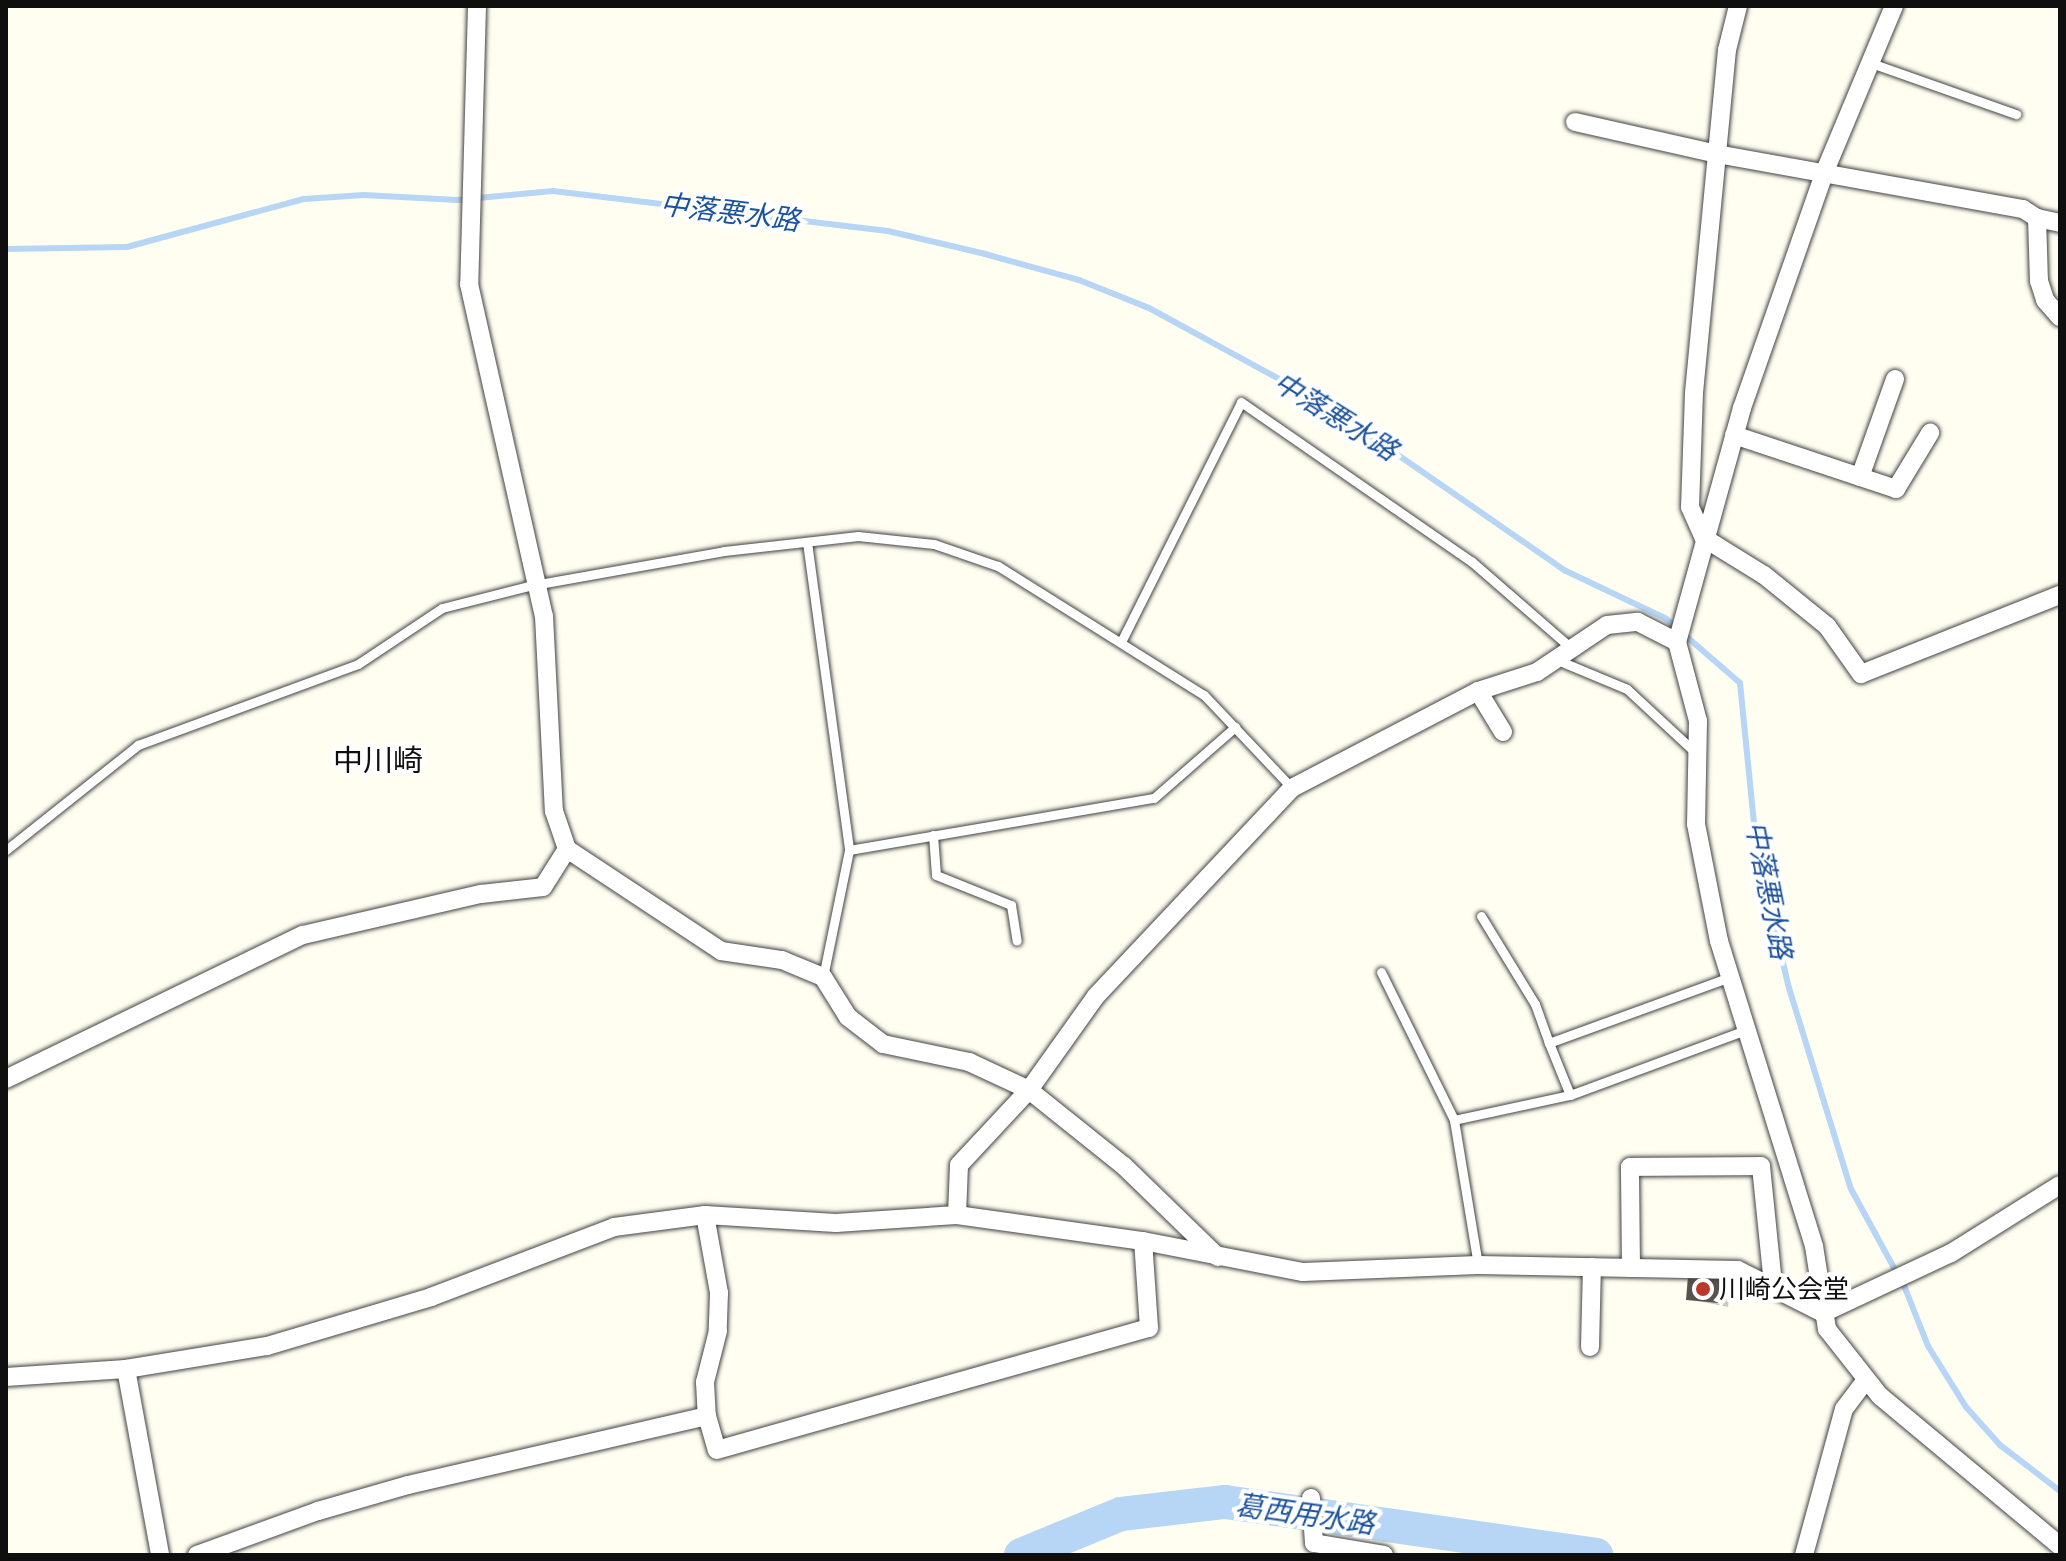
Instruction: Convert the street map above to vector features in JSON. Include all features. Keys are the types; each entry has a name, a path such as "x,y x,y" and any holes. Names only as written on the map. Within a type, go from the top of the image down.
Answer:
{"street":[{"path":"477,6 469,284 544,616 554,811 567,849 721,951 782,960 823,977 848,1017 883,1044 969,1062 1029,1090 1124,1166 1219,1257"},
{"path":"1738,6 1727,50 1694,393 1690,507 1704,538 1764,575 1827,626 1861,674 2060,595"},
{"path":"1894,6 1825,171 1734,435 1677,641 1698,721 1696,824 1730,977 1814,1246 1827,1329 1865,1381 1991,1493 2060,1546"},
{"path":"1575,122 1717,154 1963,195 2023,209 2037,218 2060,223"},
{"path":"2037,218 2039,281 2045,300 2060,317"},
{"path":"1860,477 1895,379"},
{"path":"1734,435 1896,489 1930,433"},
{"path":"957,1215 959,1165 1029,1090 1096,996 1292,788 1478,691 1537,672 1607,625 1638,622 1677,641"},
{"path":"1478,691 1503,732"},
{"path":"6,1079 303,935 481,894 543,887 567,849"},
{"path":"1631,1268 1630,1167 1761,1166 1773,1285"},
{"path":"1823,1313 1951,1253 2059,1188"},
{"path":"6,1377 126,1369 314,1334 431,1297 614,1227 705,1215 836,1223 957,1215 1143,1241 1303,1272 1478,1265 1738,1270 1773,1285 1823,1313"},
{"path":"705,1215 719,1293 718,1331 705,1382 707,1416 717,1450 1149,1328 1143,1241"},
{"path":"1590,1347 1592,1267"},
{"path":"126,1369 160,1555"},
{"path":"1804,1555 1844,1409 1865,1381"},
{"path":"197,1555 318,1511 408,1485 707,1416"},
{"path":"1311,1498 1315,1549 1384,1555"}],"lane":[{"path":"1871,63 2016,114"},
{"path":"1121,642 1241,402 1471,561 1563,654 1627,689 1697,754"},
{"path":"6,850 138,745 358,664 442,608 538,585 858,536 934,544 998,566 1204,695 1292,788"},
{"path":"807,542 849,850 823,977"},
{"path":"849,850 1154,798 1235,727"},
{"path":"933,835 936,875 1011,905 1017,941"},
{"path":"1481,916 1535,1004 1570,1095"},
{"path":"1381,972 1454,1120 1478,1265"},
{"path":"1549,1043 1730,977"},
{"path":"1454,1120 1570,1095 1746,1030"}],"building":[{"name":"川崎公会堂","path":"1688,1276 1721,1278 1719,1303 1686,1300"}],"waterway":[{"name":"中落悪水路","path":"6,249 127,247 304,199 364,195 457,200 553,191 888,231 985,254 1079,280 1149,308 1323,403 1566,571 1665,618 1740,683 1757,852 1789,988 1851,1189 1905,1288 1928,1346 1966,1407 2000,1445 2060,1491"},
{"name":"葛西用水路","path":"1021,1555 1121,1514 1225,1502 1596,1555"}],"place":[{"name":"川崎公会堂","path":"1703,1289"}],"district":[{"name":"中川崎","path":"378,760"}]}
